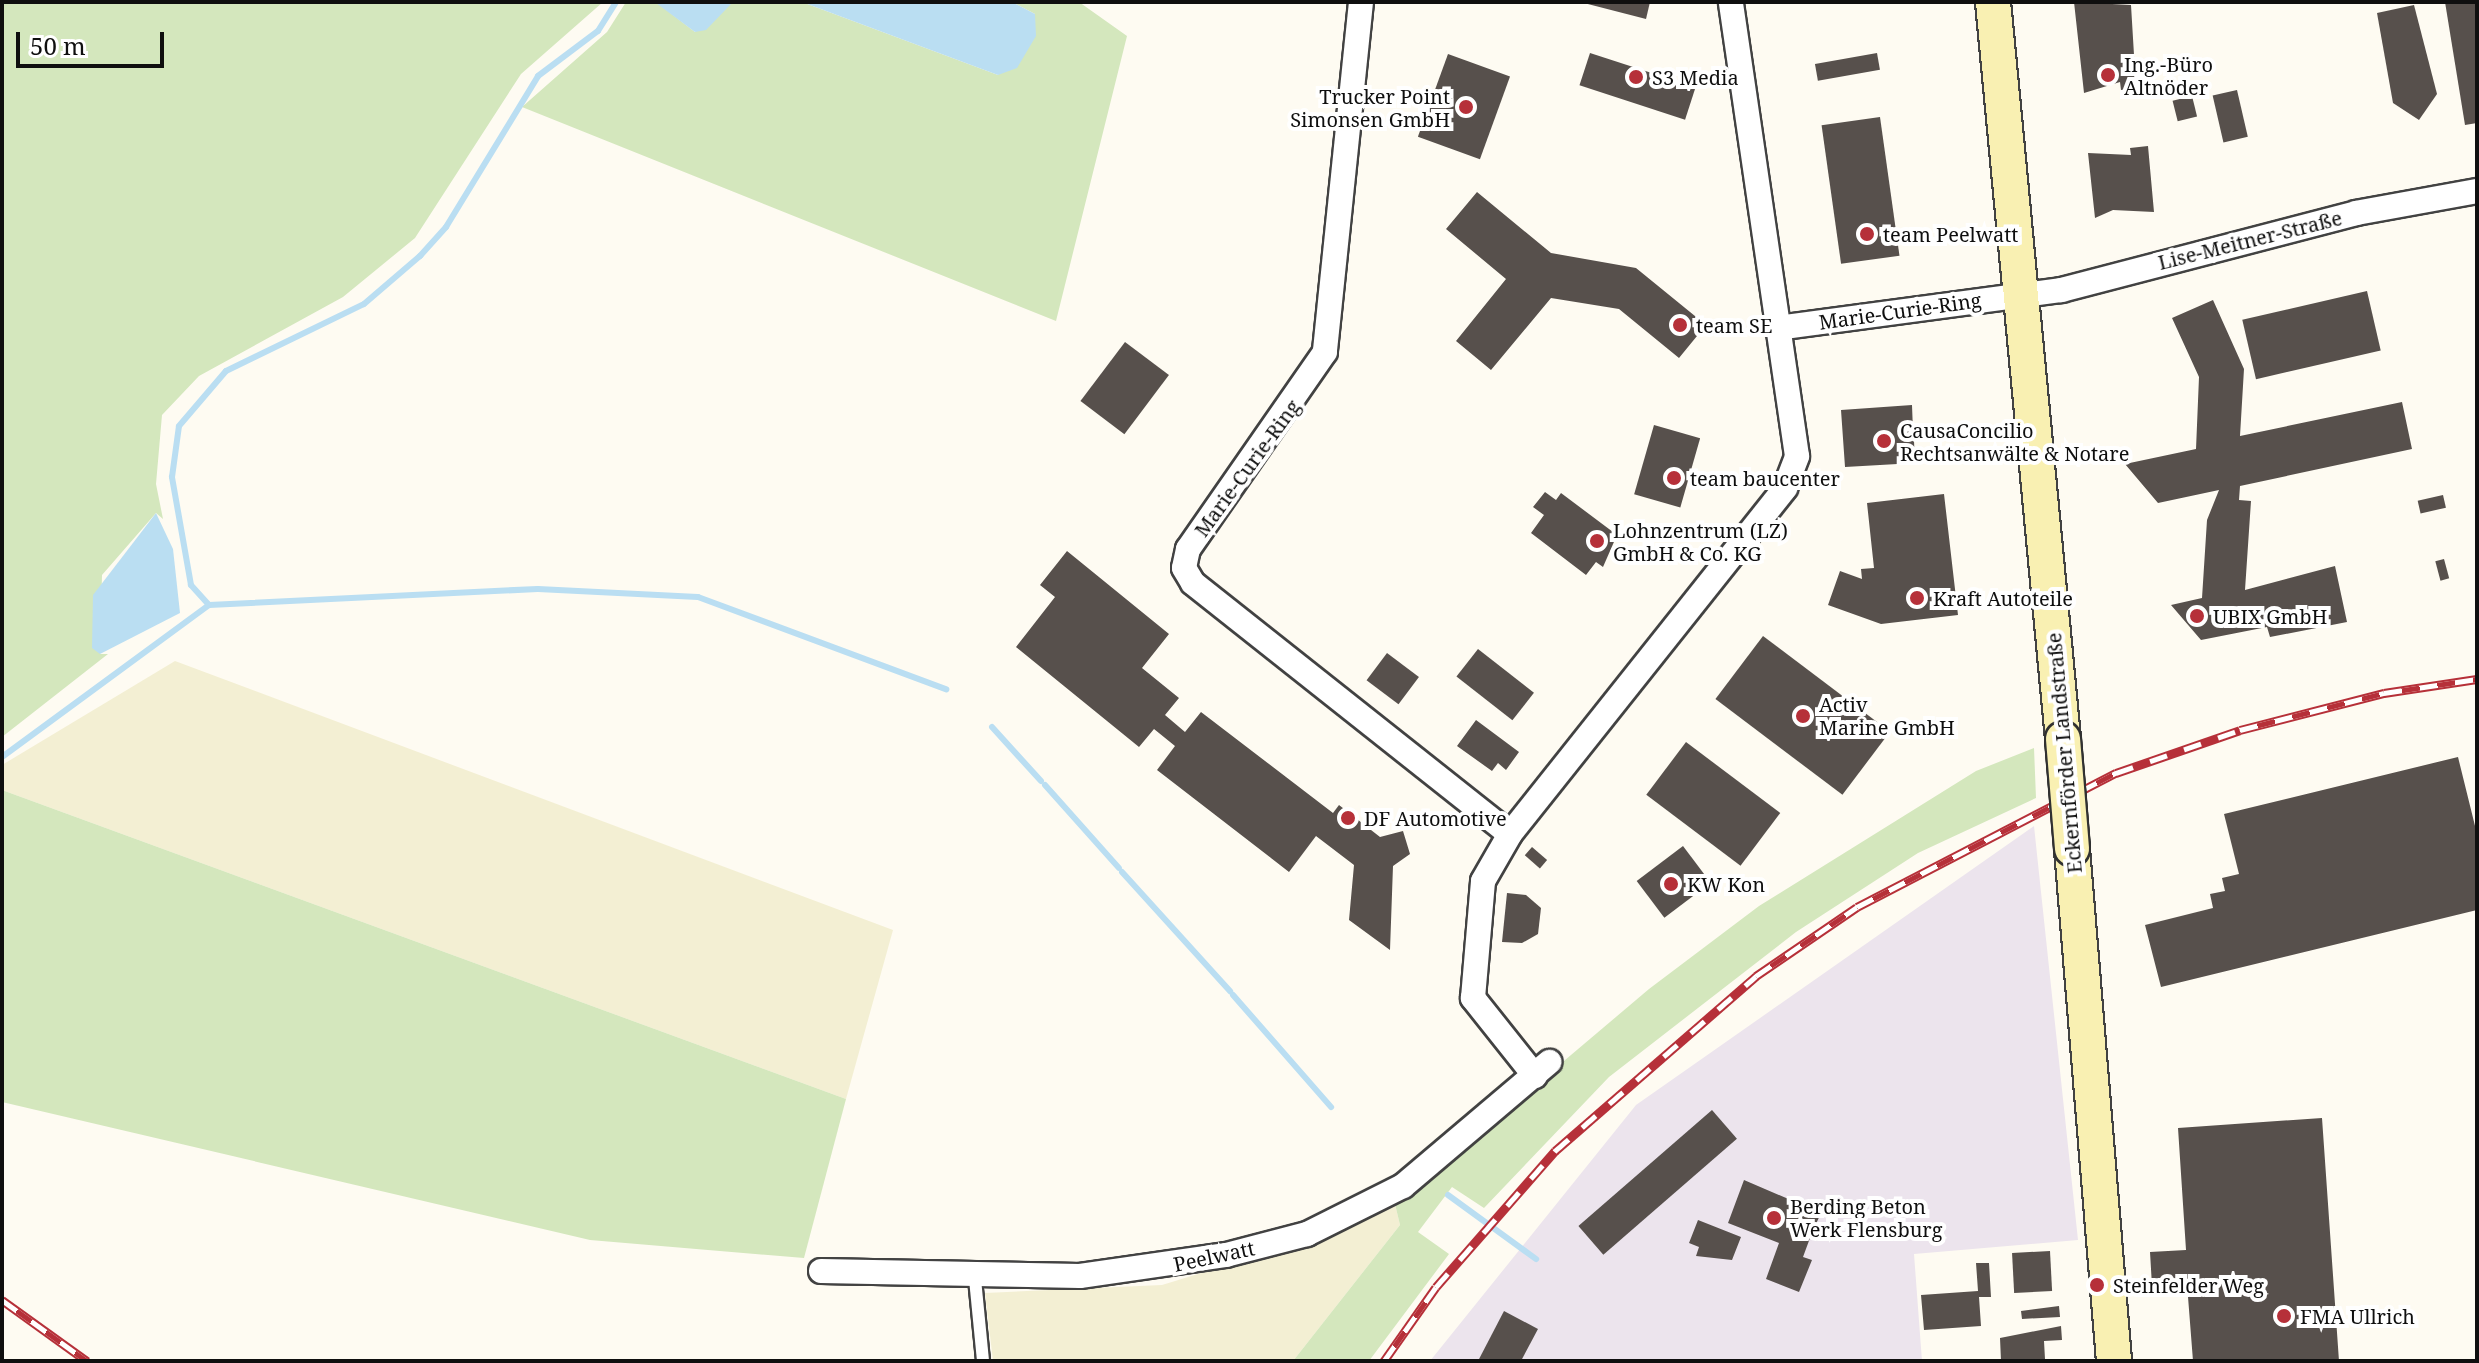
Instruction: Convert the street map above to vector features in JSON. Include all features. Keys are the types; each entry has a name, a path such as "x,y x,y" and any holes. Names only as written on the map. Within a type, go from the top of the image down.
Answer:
{"street":[{"name":"Marie-Curie-Ring","path":"1361,2 1325,352 1188,549 1184,568 1193,583 1510,834"},
{"path":"1510,834 1785,488 1797,456 1731,2"},
{"name":"Eckernförder Landstraße","path":"1993,2 2024,296 2114,1361"},
{"name":"Lise-Meitner-Straße","path":"2024,296 2356,213 2477,191"},
{"name":"Marie-Curie-Ring","path":"1777,328 2024,296"},
{"name":"Peelwatt","path":"821,1271 975,1279 1146,1269 1307,1234 1403,1186 1542,1069 1473,998 1483,881 1510,834"}],"lane":[{"path":"975,1279 983,1361"}],"shaded area":[{"path":"175,661 893,930 846,1099 2,790 2,765"},
{"path":"2034,826 2078,1240 1914,1254 1922,1361 1430,1361 1636,1105"},
{"path":"1395,1204 1400,1225 1293,1361 993,1361 985,1293 1162,1285 1332,1233"}],"green space":[{"path":"2,2 603,2 521,74 415,238 343,297 199,376 162,415 156,484 163,519 156,513 102,575 100,654 108,654 2,737"},
{"path":"626,2 656,2 695,32 733,2 802,2 998,75 1035,14 1012,2 1079,2 1127,36 1056,321 522,107 607,32"},
{"path":"2034,748 2036,798 1918,853 1796,932 1609,1077 1484,1208 1452,1187 1418,1232 1449,1254 1369,1361 1293,1361 1400,1225 1395,1204 1649,989 1759,906 1976,771"},
{"path":"2,790 846,1099 804,1258 590,1240 2,1102"}],"water":[{"path":"733,2 706,30 695,32 656,3"},
{"path":"802,2 1012,2 1035,14 1036,36 1017,68 998,75"},
{"path":"156,513 173,549 180,613 100,654 92,648 93,595"}],"building":[{"path":"1580,2 1650,2 1646,19"},
{"path":"2074,2 2131,5 2136,88 2121,90 2120,82 2084,93"},
{"path":"2445,2 2477,2 2477,123 2465,125"},
{"path":"2414,5 2437,94 2419,120 2393,103 2377,13"},
{"path":"1590,53 1696,87 1685,120 1579,85"},
{"path":"1877,53 1880,70 1818,81 1815,64"},
{"path":"1448,54 1510,77 1480,159 1418,137"},
{"path":"2237,90 2248,137 2223,142 2213,96"},
{"path":"2192,96 2197,116 2178,121 2173,101"},
{"path":"1880,117 1899,256 1841,264 1822,125"},
{"path":"2148,146 2154,212 2113,210 2095,218 2088,153 2131,155 2130,148"},
{"path":"1477,192 1551,253 1636,268 1706,325 1679,358 1619,309 1551,298 1491,370 1456,341 1506,279 1446,229"},
{"path":"2367,291 2381,350 2256,379 2242,320"},
{"path":"2213,300 2244,369 2240,436 2402,402 2412,449 2240,486 2239,500 2251,501 2245,590 2335,566 2347,622 2270,637 2267,627 2201,640 2171,605 2202,598 2207,520 2219,490 2158,503 2125,464 2196,449 2199,377 2172,318"},
{"path":"1125,342 1169,375 1124,434 1080,401"},
{"path":"1912,405 1913,431 1927,430 1928,440 1914,441 1915,463 1845,467 1841,410"},
{"path":"1654,425 1700,438 1680,507 1634,494"},
{"path":"1545,492 1556,500 1561,493 1617,535 1603,567 1596,562 1586,575 1531,533 1544,515 1533,507"},
{"path":"1944,494 1958,615 1881,624 1828,605 1840,571 1862,579 1861,569 1874,568 1867,503"},
{"path":"2443,495 2446,508 2421,514 2418,501"},
{"path":"1067,551 1169,634 1142,668 1179,698 1165,715 1185,732 1201,712 1333,813 1339,805 1380,837 1403,831 1410,854 1393,866 1390,950 1349,920 1354,865 1316,836 1289,872 1157,770 1175,746 1154,729 1139,747 1016,647 1055,597 1040,585"},
{"path":"2444,559 2449,578 2440,581 2435,561"},
{"name":"Activ Marine GmbH","path":"1763,636 1890,732 1842,795 1715,699"},
{"path":"1478,649 1534,693 1512,720 1456,677"},
{"path":"1387,653 1419,677 1398,704 1367,680"},
{"path":"1476,720 1519,752 1506,770 1498,763 1492,771 1457,746"},
{"path":"1686,742 1780,813 1741,866 1646,795"},
{"path":"2458,757 2477,834 2477,910 2161,987 2145,925 2213,908 2210,894 2225,891 2222,878 2239,874 2224,814"},
{"path":"1683,846 1711,883 1664,918 1637,881"},
{"path":"1532,847 1547,860 1540,868 1525,855"},
{"path":"1507,893 1526,895 1541,908 1538,934 1522,943 1502,942"},
{"path":"1712,1110 1737,1139 1603,1255 1578,1226"},
{"path":"2322,1118 2339,1361 2193,1361 2187,1284 2152,1286 2150,1252 2186,1250 2178,1128"},
{"name":"Berding Beton Werk Flensburg","path":"1744,1180 1821,1213 1816,1224 1824,1227 1819,1241 1810,1238 1803,1257 1812,1260 1799,1292 1766,1279 1779,1243 1728,1223"},
{"path":"1698,1220 1741,1237 1732,1260 1696,1256 1699,1247 1689,1243"},
{"path":"2050,1251 2052,1291 2014,1293 2012,1253"},
{"path":"1976,1263 1989,1263 1991,1297 1979,1297 1981,1326 1924,1330 1921,1295 1978,1291"},
{"path":"2059,1306 2060,1317 2022,1319 2021,1311"},
{"path":"1504,1311 1538,1329 1521,1361 1478,1361"},
{"path":"2061,1326 2062,1340 2044,1341 2045,1359 2001,1361 2000,1338"}],"waterway":[{"path":"209,605 191,585 172,477 179,426 226,371 364,304 420,256 446,227 538,76 598,31 616,2"},
{"path":"2,757 209,605 538,589 698,597 946,689"},
{"path":"992,727 1041,781"},
{"path":"1045,785 1119,868"},
{"path":"1122,872 1230,991"},
{"path":"1233,995 1331,1107"},
{"path":"1448,1195 1536,1259"}],"railway":[{"path":"1384,1361 1436,1287 1555,1151 1756,976 1857,907 2116,773 2240,730 2384,693 2477,679"},
{"path":"2,1300 87,1361"}],"place":[{"name":"Ing.-Büro Altnöder","path":"2108,75"},
{"name":"S3 Media","path":"1636,77"},
{"name":"Trucker Point Simonsen GmbH","path":"1466,107"},
{"name":"team Peelwatt","path":"1867,234"},
{"name":"team SE","path":"1680,325"},
{"name":"CausaConcilio Rechtsanwälte & Notare","path":"1884,441"},
{"name":"team baucenter","path":"1674,478"},
{"name":"Lohnzentrum (LZ) GmbH & Co. KG","path":"1597,541"},
{"name":"Kraft Autoteile","path":"1917,598"},
{"name":"UBIX GmbH","path":"2197,616"},
{"name":"Activ Marine GmbH","path":"1803,716"},
{"name":"DF Automotive","path":"1348,818"},
{"name":"KW Kon","path":"1671,884"},
{"name":"Berding Beton Werk Flensburg","path":"1774,1218"},
{"name":"Steinfelder Weg","path":"2097,1285"},
{"name":"FMA Ullrich","path":"2284,1316"}]}
